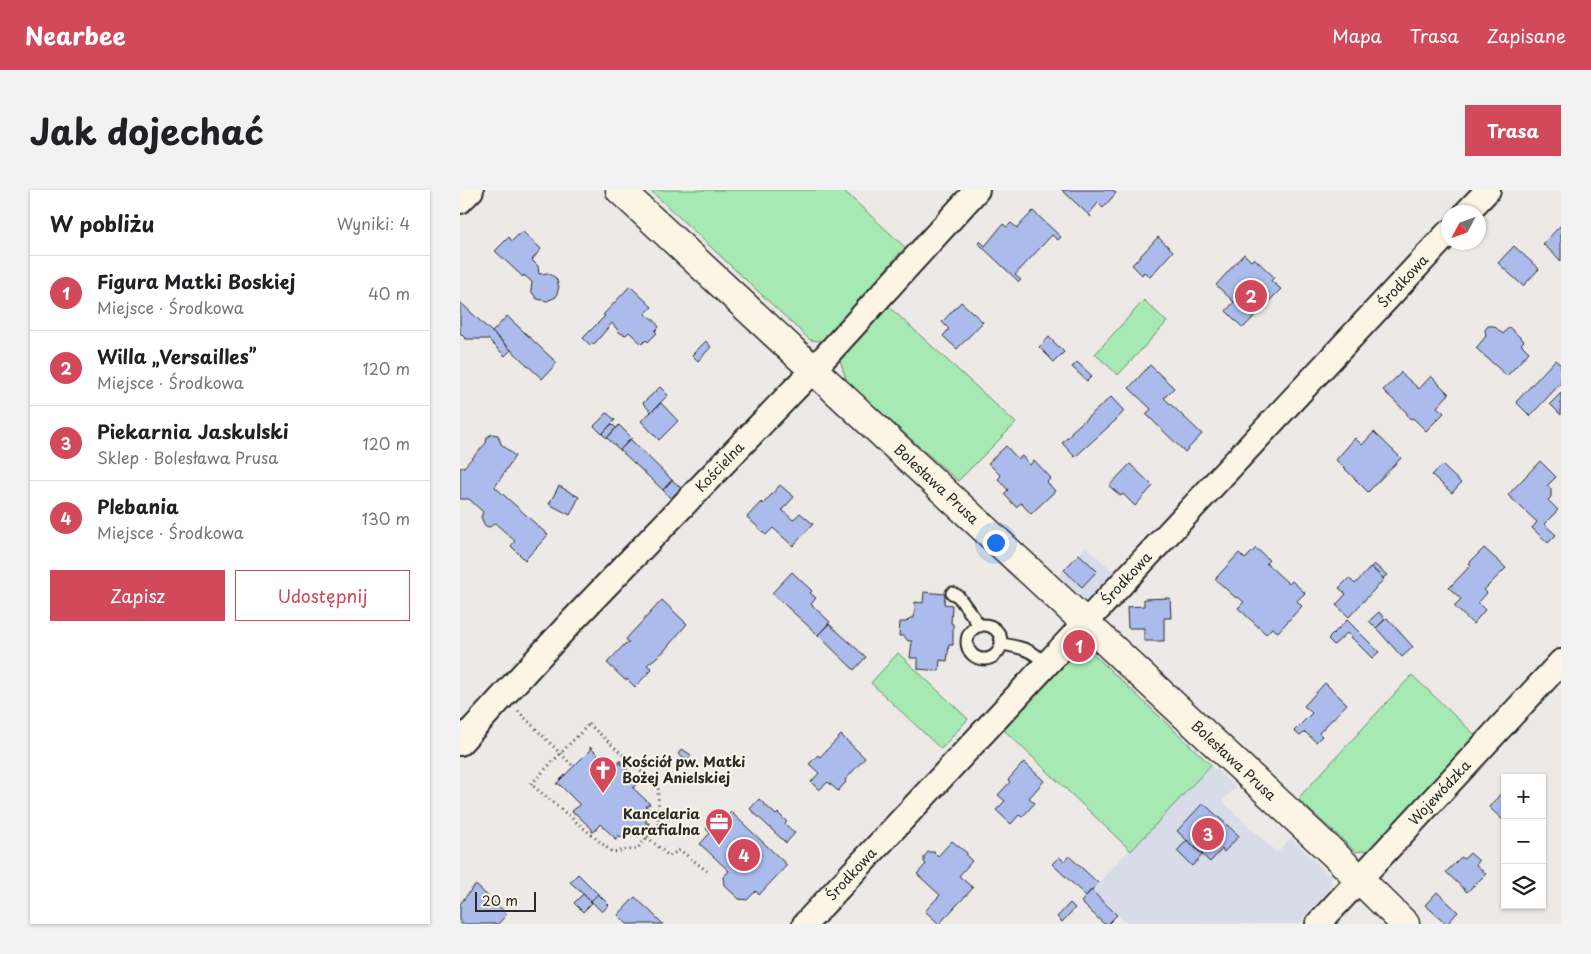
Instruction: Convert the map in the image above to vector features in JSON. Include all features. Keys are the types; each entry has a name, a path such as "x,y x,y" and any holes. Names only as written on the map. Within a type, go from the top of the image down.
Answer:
{"street":[{"path":"460,201 471,190"},
{"name":"Bolesława Prusa","path":"620,190 1405,924"},
{"name":"Kościelna","path":"460,743 586,606 813,370 977,190"},
{"path":"1474,205 1488,190"},
{"name":"Środkowa","path":"805,924 1441,241"},
{"name":"Wojewódzka","path":"1318,924 1561,662"}],"lane":[{"path":"952,593 958,596 980,626"},
{"path":"985,625 995,630 1001,639 1001,644 999,650 987,659 976,656 968,648 968,637 971,632 985,625"},
{"path":"1001,644 1023,647 1040,657 1046,665"}],"path":[{"path":"513,707 574,767"},
{"path":"589,724 658,787 659,824 638,849 612,852 531,784 561,754 589,724"},
{"path":"647,837 669,856 680,850 707,871"}],"shaded area":[{"path":"1086,547 1115,573 1089,600 1083,598 1059,575"},
{"path":"1211,765 1236,787 1222,801 1277,853 1291,838 1331,877 1330,888 1299,924 1127,924 1091,890"}],"green space":[{"path":"650,190 843,190 905,247 826,338 819,341 810,340"},
{"path":"1144,300 1167,322 1118,375 1095,354"},
{"path":"887,305 1016,423 958,481 847,382 840,360"},
{"path":"1080,648 1089,650 1211,765 1131,851 1004,730"},
{"path":"898,653 968,719 941,749 871,683"},
{"path":"1412,675 1476,736 1369,850 1356,852 1299,800 1302,794"}],"building":[{"path":"1062,190 1112,190 1116,193 1103,208 1098,203 1089,214 1091,217"},
{"path":"1033,211 1061,237 1058,240 1052,235 1015,275 1021,280 1019,282 978,243 980,241 985,246 1003,224 1007,227 1011,223 1017,228"},
{"path":"1561,225 1561,261 1543,244"},
{"path":"522,231 541,249 532,260 538,266 539,274 548,273 556,278 559,287 556,297 547,301 537,299 531,291 532,282 524,275 523,277 495,251 509,237 512,241"},
{"path":"1158,237 1173,251 1150,277 1144,272 1142,275 1132,265"},
{"path":"1514,246 1539,269 1523,286 1498,263"},
{"path":"1244,254 1251,261 1254,258 1274,277 1271,281 1281,289 1243,328 1226,311 1234,302 1216,285"},
{"path":"630,286 652,307 645,314 654,320 659,327 655,331 657,333 648,342 646,340 642,344 629,332 626,335 620,333 612,323 595,343 590,345 583,338 605,316 603,315"},
{"path":"460,302 511,350 505,356 488,339 466,339 460,333"},
{"path":"961,302 983,322 957,349 943,336 949,329 942,322"},
{"path":"507,316 557,363 542,379 492,332"},
{"path":"1488,326 1494,326 1503,334 1509,327 1524,341 1521,344 1529,352 1507,376 1476,348 1486,336 1485,330"},
{"path":"1049,337 1064,352 1054,362 1039,347"},
{"path":"706,341 711,347 698,361 692,355"},
{"path":"1555,360 1561,365 1561,383 1530,416 1516,402"},
{"path":"1077,362 1092,376 1087,381 1072,367"},
{"path":"1150,365 1174,388 1164,398 1202,434 1185,452 1146,414 1151,409 1129,388"},
{"path":"1400,372 1419,389 1431,376 1449,394 1437,407 1444,413 1426,431 1414,419 1409,418 1406,412 1383,390"},
{"path":"660,387 668,395 651,412 643,403"},
{"path":"1561,393 1561,415 1550,404"},
{"path":"1111,397 1124,411 1075,457 1062,443 1071,432"},
{"path":"661,403 678,421 659,440 641,421"},
{"path":"607,413 615,420 602,434 594,426"},
{"path":"612,424 616,428 607,438 602,434"},
{"path":"619,425 632,438 620,450 607,438"},
{"path":"1374,432 1401,458 1368,492 1336,460 1355,438 1362,445"},
{"path":"492,434 498,435 501,444 515,456 495,487 548,535 525,560 511,546 515,541 495,523 490,527 485,526 481,517 483,512 469,499 460,499 460,468 464,467 486,443 487,437"},
{"path":"630,439 672,480 663,490 620,450"},
{"path":"1006,446 1018,459 1022,456 1030,465 1034,460 1051,478 1047,482 1055,491 1031,514 1021,503 1016,507 1004,494 1008,490 998,479 1001,476 988,463"},
{"path":"1540,461 1556,477 1547,486 1551,489 1551,497 1548,500 1558,510 1544,524 1556,535 1548,543 1532,528 1537,522 1508,495"},
{"path":"1130,464 1153,486 1135,506 1123,494 1121,496 1109,486"},
{"path":"1442,465 1461,483 1452,493 1432,475"},
{"path":"672,480 681,488 671,499 663,490"},
{"path":"780,485 794,497 782,510 793,520 800,513 813,524 793,546 773,528 766,535 747,517 761,502 763,504"},
{"path":"559,486 579,497 570,515 549,504"},
{"path":"1256,548 1269,560 1266,563 1289,584 1292,581 1305,593 1297,601 1302,606 1278,632 1272,628 1266,634 1238,608 1244,602 1238,597 1236,598 1215,579 1239,553 1245,559"},
{"path":"1484,548 1506,568 1484,590 1487,593 1478,603 1485,610 1473,624 1454,606 1461,599 1449,588"},
{"path":"1079,554 1097,571 1082,587 1064,570"},
{"path":"1374,564 1387,575 1383,578 1371,567"},
{"path":"1371,567 1384,579 1349,617 1336,605 1346,594 1339,588 1349,578 1355,584"},
{"path":"792,572 812,591 810,593 816,598 811,604 830,622 818,635 772,593"},
{"path":"924,592 945,594 944,604 952,605 953,645 949,645 947,661 940,660 939,671 918,669 918,658 910,658 912,641 908,641 904,636 899,636 900,622 906,622 910,618 914,618 915,602 923,603"},
{"path":"1170,598 1171,618 1164,618 1164,641 1144,641 1144,628 1128,628 1127,607 1144,606 1144,599"},
{"path":"662,600 687,624 663,652 647,665 652,669 635,687 607,663 626,643 629,643 626,639"},
{"path":"1379,612 1385,619 1376,628 1369,621"},
{"path":"1387,618 1413,647 1402,657 1376,628"},
{"path":"1347,620 1379,652 1372,658 1347,633 1334,645 1328,639"},
{"path":"829,624 866,657 854,670 818,635"},
{"path":"1325,683 1347,704 1319,733 1322,736 1316,742 1305,732 1300,736 1294,731 1312,713 1304,706"},
{"path":"841,735 865,758 845,780 846,782 838,791 828,782 819,790 811,782 819,773 809,764 818,755 820,757"},
{"name":"Kościół pw. Matki Bożej Anielskiej","path":"590,747 602,759 607,761 607,764 614,770 619,761 621,761 621,764 638,780 641,780 633,788 650,804 645,806 649,809 647,810 646,823 649,823 638,833 639,836 636,834 622,836 621,838 618,835 615,840 600,824 592,832 592,829 572,811 580,805 559,784 556,784 590,750"},
{"path":"682,749 691,755 687,761 678,754"},
{"path":"1024,762 1044,781 1029,798 1035,803 1022,817 1019,815 1011,824 996,810 1005,801 998,795"},
{"path":"1501,794 1501,818 1489,807"},
{"path":"759,799 776,815 778,813 787,822 785,824 795,833 786,843 750,809"},
{"path":"1203,803 1239,836 1224,852 1222,849 1210,862 1177,831"},
{"path":"731,812 787,865 759,895 756,891 747,900 739,899 724,885 723,877 729,871 700,844 710,833 706,829 720,814 724,818"},
{"path":"1187,840 1203,854 1192,866 1177,851"},
{"path":"952,841 967,853 967,856 972,861 959,876 973,888 939,924 925,911 940,895 917,874 926,864 924,857 928,852 934,852 938,856"},
{"path":"1470,853 1479,861 1476,865 1486,874 1467,892 1446,872 1461,857 1464,859"},
{"path":"1069,856 1098,883 1086,896 1052,864 1059,857 1064,861"},
{"path":"578,874 598,894 591,901 570,882"},
{"path":"474,886 477,886 507,914 498,924 460,924 460,904"},
{"path":"1091,890 1117,915 1108,924 1104,924 1081,902"},
{"path":"1437,892 1458,912 1447,924 1425,905"},
{"path":"583,894 592,903 583,912 574,903"},
{"path":"598,894 609,905 602,912 591,901"},
{"path":"635,897 663,924 627,924 618,915"},
{"path":"1070,903 1075,908 1062,922 1057,917"}],"place":[{"name":"Willa „Versailles”","path":"1251,296"},
{"name":"Figura Matki Boskiej","path":"1079,646"},
{"name":"Kościół pw. Matki Bożej Anielskiej","path":"603,794"},
{"name":"Piekarnia Jaskulski","path":"1208,834"},
{"name":"Kancelaria parafialna","path":"719,846"},
{"name":"Plebania","path":"744,855"}]}
